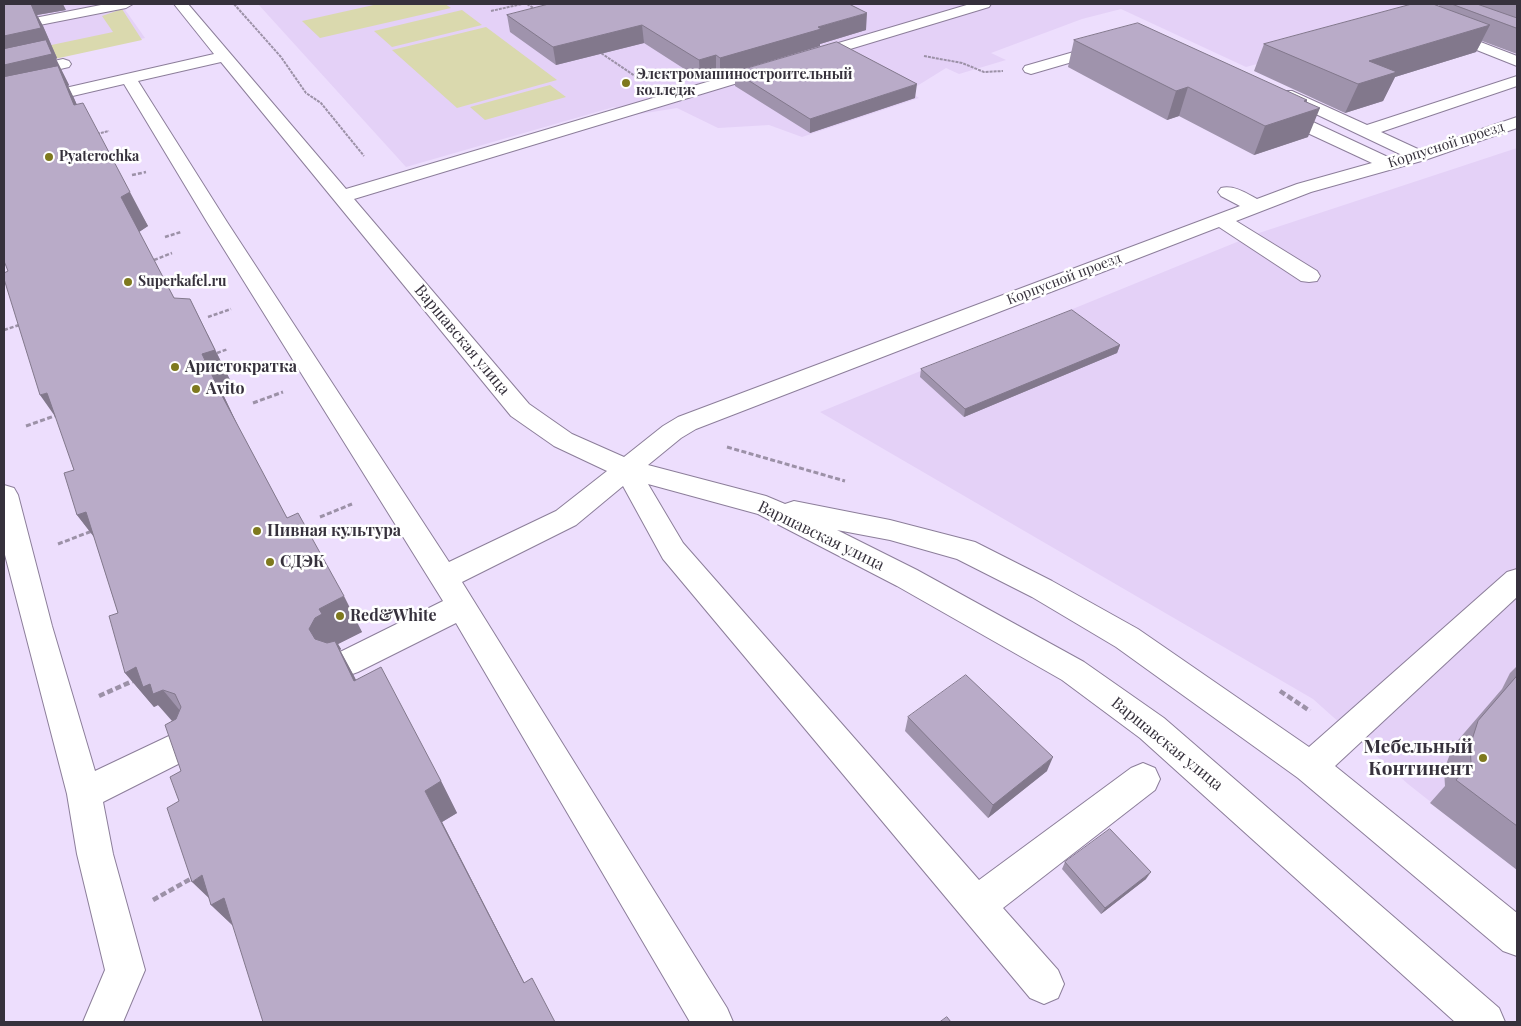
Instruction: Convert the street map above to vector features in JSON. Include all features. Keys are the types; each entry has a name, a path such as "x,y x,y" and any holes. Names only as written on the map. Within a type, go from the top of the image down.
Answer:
{"street":[{"path":"4,28 86,19 126,4"},
{"name":"Варшавская улица","path":"181,4 520,410 563,440 626,469 766,506 907,578 1074,672 1152,728 1485,1022"},
{"path":"342,196 984,4"},
{"path":"1426,25 1517,61"},
{"path":"1031,69 1120,44"},
{"path":"4,107 225,56"},
{"path":"4,77 63,64"},
{"path":"128,78 452,592 713,1022"},
{"path":"1366,131 1517,82"},
{"path":"1268,85 1419,156"},
{"path":"1261,104 1388,164"},
{"name":"Корпусной проезд","path":"347,663 566,518 672,432 687,423 1304,188 1419,156 1517,122"},
{"path":"1228,192 1256,206"},
{"path":"1219,219 1309,276"},
{"path":"626,469 673,552 1044,984"},
{"path":"4,495 37,626 84,794 95,854 125,970 103,1022"},
{"path":"766,506 890,530 965,550 1042,589 1127,638 1310,767 1517,937"},
{"path":"1310,767 1517,580"},
{"path":"84,794 190,741"},
{"path":"976,905 1143,779"}],"path":[{"path":"234,4 277,52 306,93 321,103 348,139 388,182"},
{"path":"491,11 522,4"},
{"path":"527,4 535,9"},
{"path":"874,37 910,54 962,63 984,72 1031,69"},
{"path":"598,51 669,99"},
{"path":"91,136 108,131"},
{"path":"154,260 172,253"},
{"path":"4,330 30,322"},
{"path":"217,353 228,349"},
{"path":"26,426 60,414"},
{"path":"58,544 97,529"},
{"path":"97,698 136,680"},
{"path":"152,900 200,874"}],"shaded area":[{"path":"4,4 121,4 145,38 4,70"},
{"name":"Электромашиностроительный колледж","path":"258,4 1517,4 1517,51 1431,17 1246,67 1121,9 1082,19 991,53 1006,60 959,74 946,68 909,91 919,98 802,137 769,125 718,128 677,108 627,116 614,107 406,167"},
{"path":"1517,148 1517,870 1408,784 1313,699 820,412 1259,233"}],"green space":[{"path":"378,4 445,4 451,8 320,38 302,21"},
{"path":"122,9 142,40 4,70 4,55 113,32 102,16"},
{"path":"462,10 482,25 392,47 374,31"},
{"path":"486,27 557,80 457,108 392,50"},
{"path":"550,85 566,97 485,120 470,107"}],"building":[{"path":"4,4 31,4 41,28 4,36"},
{"path":"549,4 849,4 867,13 818,27 821,29 720,58 716,55 699,60 642,25 553,47 507,15"},
{"path":"1412,4 1433,4 1490,25 1369,61 1397,72 1358,84 1264,44"},
{"path":"1452,4 1477,4 1517,18 1517,28"},
{"path":"1138,23 1307,100 1304,101 1320,108 1265,126 1188,87 1176,91 1074,40"},
{"path":"46,40 52,54 4,65 4,49"},
{"path":"837,42 917,84 810,119 735,72"},
{"path":"58,66 74,105 83,103 130,192 121,197 174,298 190,299 215,350 202,354 220,392 287,518 298,513 344,596 319,609 322,614 315,618 309,629 315,639 327,643 335,641 354,681 381,667 441,781 425,791 524,983 532,978 555,1022 263,1022 224,898 211,905 202,875 192,882 167,808 179,801 170,777 181,771 165,725 176,719 181,707 175,694 163,690 153,694 150,684 143,687 136,667 125,673 109,616 118,613 86,512 77,515 64,473 74,470 47,393 40,395 4,279 4,273 8,271 4,261 4,77"},
{"path":"1072,310 1120,345 965,409 921,369"},
{"path":"966,675 1053,757 993,805 908,717"},
{"path":"1517,676 1517,826 1456,780 1471,762 1470,746 1478,721"},
{"path":"1110,829 1151,872 1105,908 1065,862"},
{"path":"947,1017 951,1022 940,1022"}],"place":[{"name":"Электромашиностроительный колледж","path":"626,83"},
{"name":"Pyaterochka","path":"49,157"},
{"name":"Superkafel.ru","path":"128,282"},
{"name":"Аристократка","path":"175,367"},
{"name":"Avito","path":"196,389"},
{"name":"Пивная культура","path":"257,531"},
{"name":"СДЭК","path":"270,562"},
{"name":"Red&White","path":"340,616"},
{"name":"Мебельный Континент","path":"1483,758"}]}
